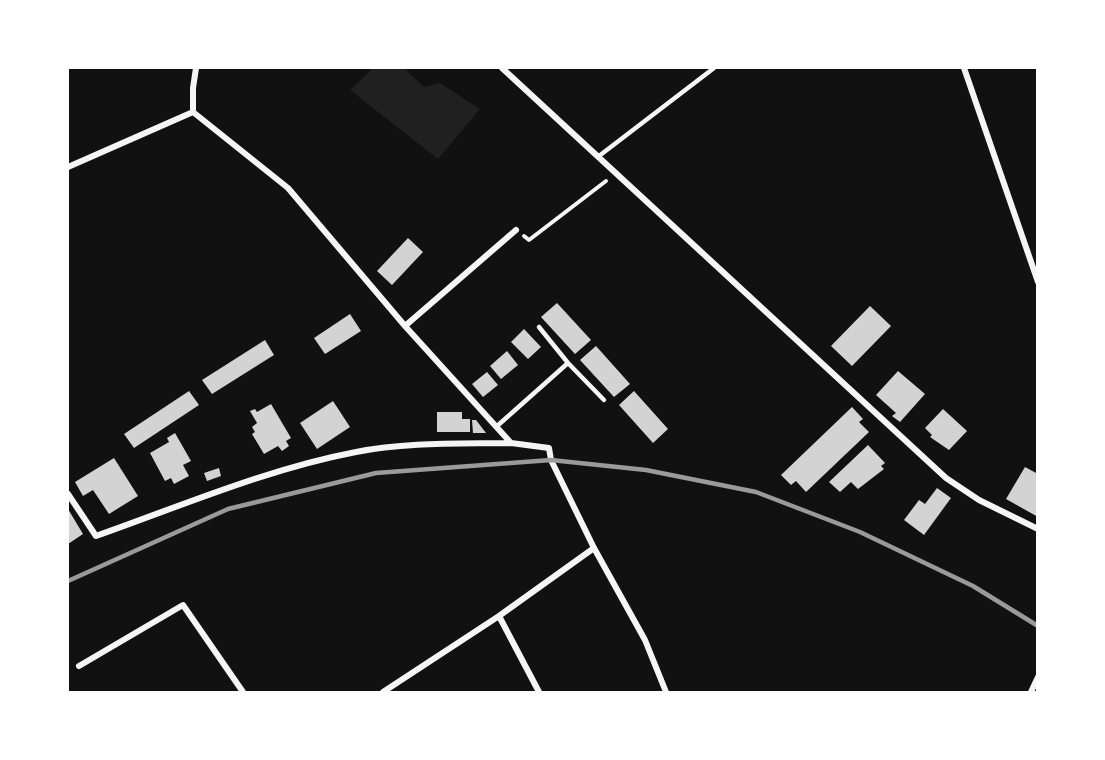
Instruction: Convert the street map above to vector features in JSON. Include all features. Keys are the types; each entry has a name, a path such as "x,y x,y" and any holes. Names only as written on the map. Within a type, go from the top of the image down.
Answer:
{"street":[{"path":"193,112 196,68"},
{"path":"502,68 618,172 946,478 979,500 1038,529"},
{"path":"964,68 1038,282"},
{"path":"68,167 193,112"},
{"path":"193,112 288,188 405,326 511,443"},
{"path":"405,326 516,230"},
{"path":"68,495 96,536 303,464 358,451 438,445 511,443 549,448 551,460 594,548 645,640 666,693"},
{"path":"383,693 500,616 594,548"},
{"path":"79,666 183,605 243,693"},
{"path":"500,616 539,693"},
{"path":"1031,693 1038,677"}],"lane":[{"path":"599,156 714,68"},
{"path":"539,327 568,363 604,400"},
{"path":"496,427 568,363"}],"path":[{"path":"516,230 529,240 618,172"}],"shaded area":[{"path":"373,68 404,68 424,87 440,83 480,109 438,159 350,90"}],"building":[{"path":"408,238 423,252 392,285 377,271"},
{"path":"557,303 591,340 575,354 541,317"},
{"path":"870,306 891,326 852,366 831,346"},
{"path":"350,314 361,331 325,354 314,338"},
{"path":"524,329 541,347 528,359 511,342"},
{"path":"265,340 274,355 212,394 202,380"},
{"path":"596,346 630,384 614,397 580,360"},
{"path":"507,351 518,365 501,379 490,366"},
{"path":"898,371 925,394 900,422 892,416 896,413 876,395"},
{"path":"487,372 498,385 483,397 472,384"},
{"path":"189,391 199,405 134,448 124,434"},
{"path":"634,391 668,429 653,443 619,405"},
{"path":"333,401 350,427 317,449 300,423"},
{"path":"271,404 291,438 286,441 289,446 282,451 278,446 264,454 252,434 255,432 252,427 257,423 250,411 255,409 257,412"},
{"path":"852,407 863,419 859,422 869,432 806,492 796,481 791,485 781,475"},
{"path":"943,409 967,431 949,450 930,437 932,435 925,428"},
{"path":"437,412 462,412 462,419 470,419 470,432 437,432"},
{"path":"472,420 476,420 486,433 473,433"},
{"path":"175,433 191,461 183,465 189,476 174,484 171,478 165,481 150,453 169,442 167,438"},
{"path":"868,445 885,463 881,466 884,469 858,489 851,482 840,492 829,482"},
{"path":"114,458 138,496 109,514 93,490 83,496 75,482"},
{"path":"1025,467 1038,474 1038,517 1006,499"},
{"path":"219,468 221,476 207,481 204,473"},
{"path":"937,488 951,498 924,535 904,520 919,500 925,504"},
{"path":"68,509 83,534 68,544"}],"railway":[{"path":"68,581 228,509 376,473 551,460 646,470 756,492 860,532 973,586 1038,626"}]}
